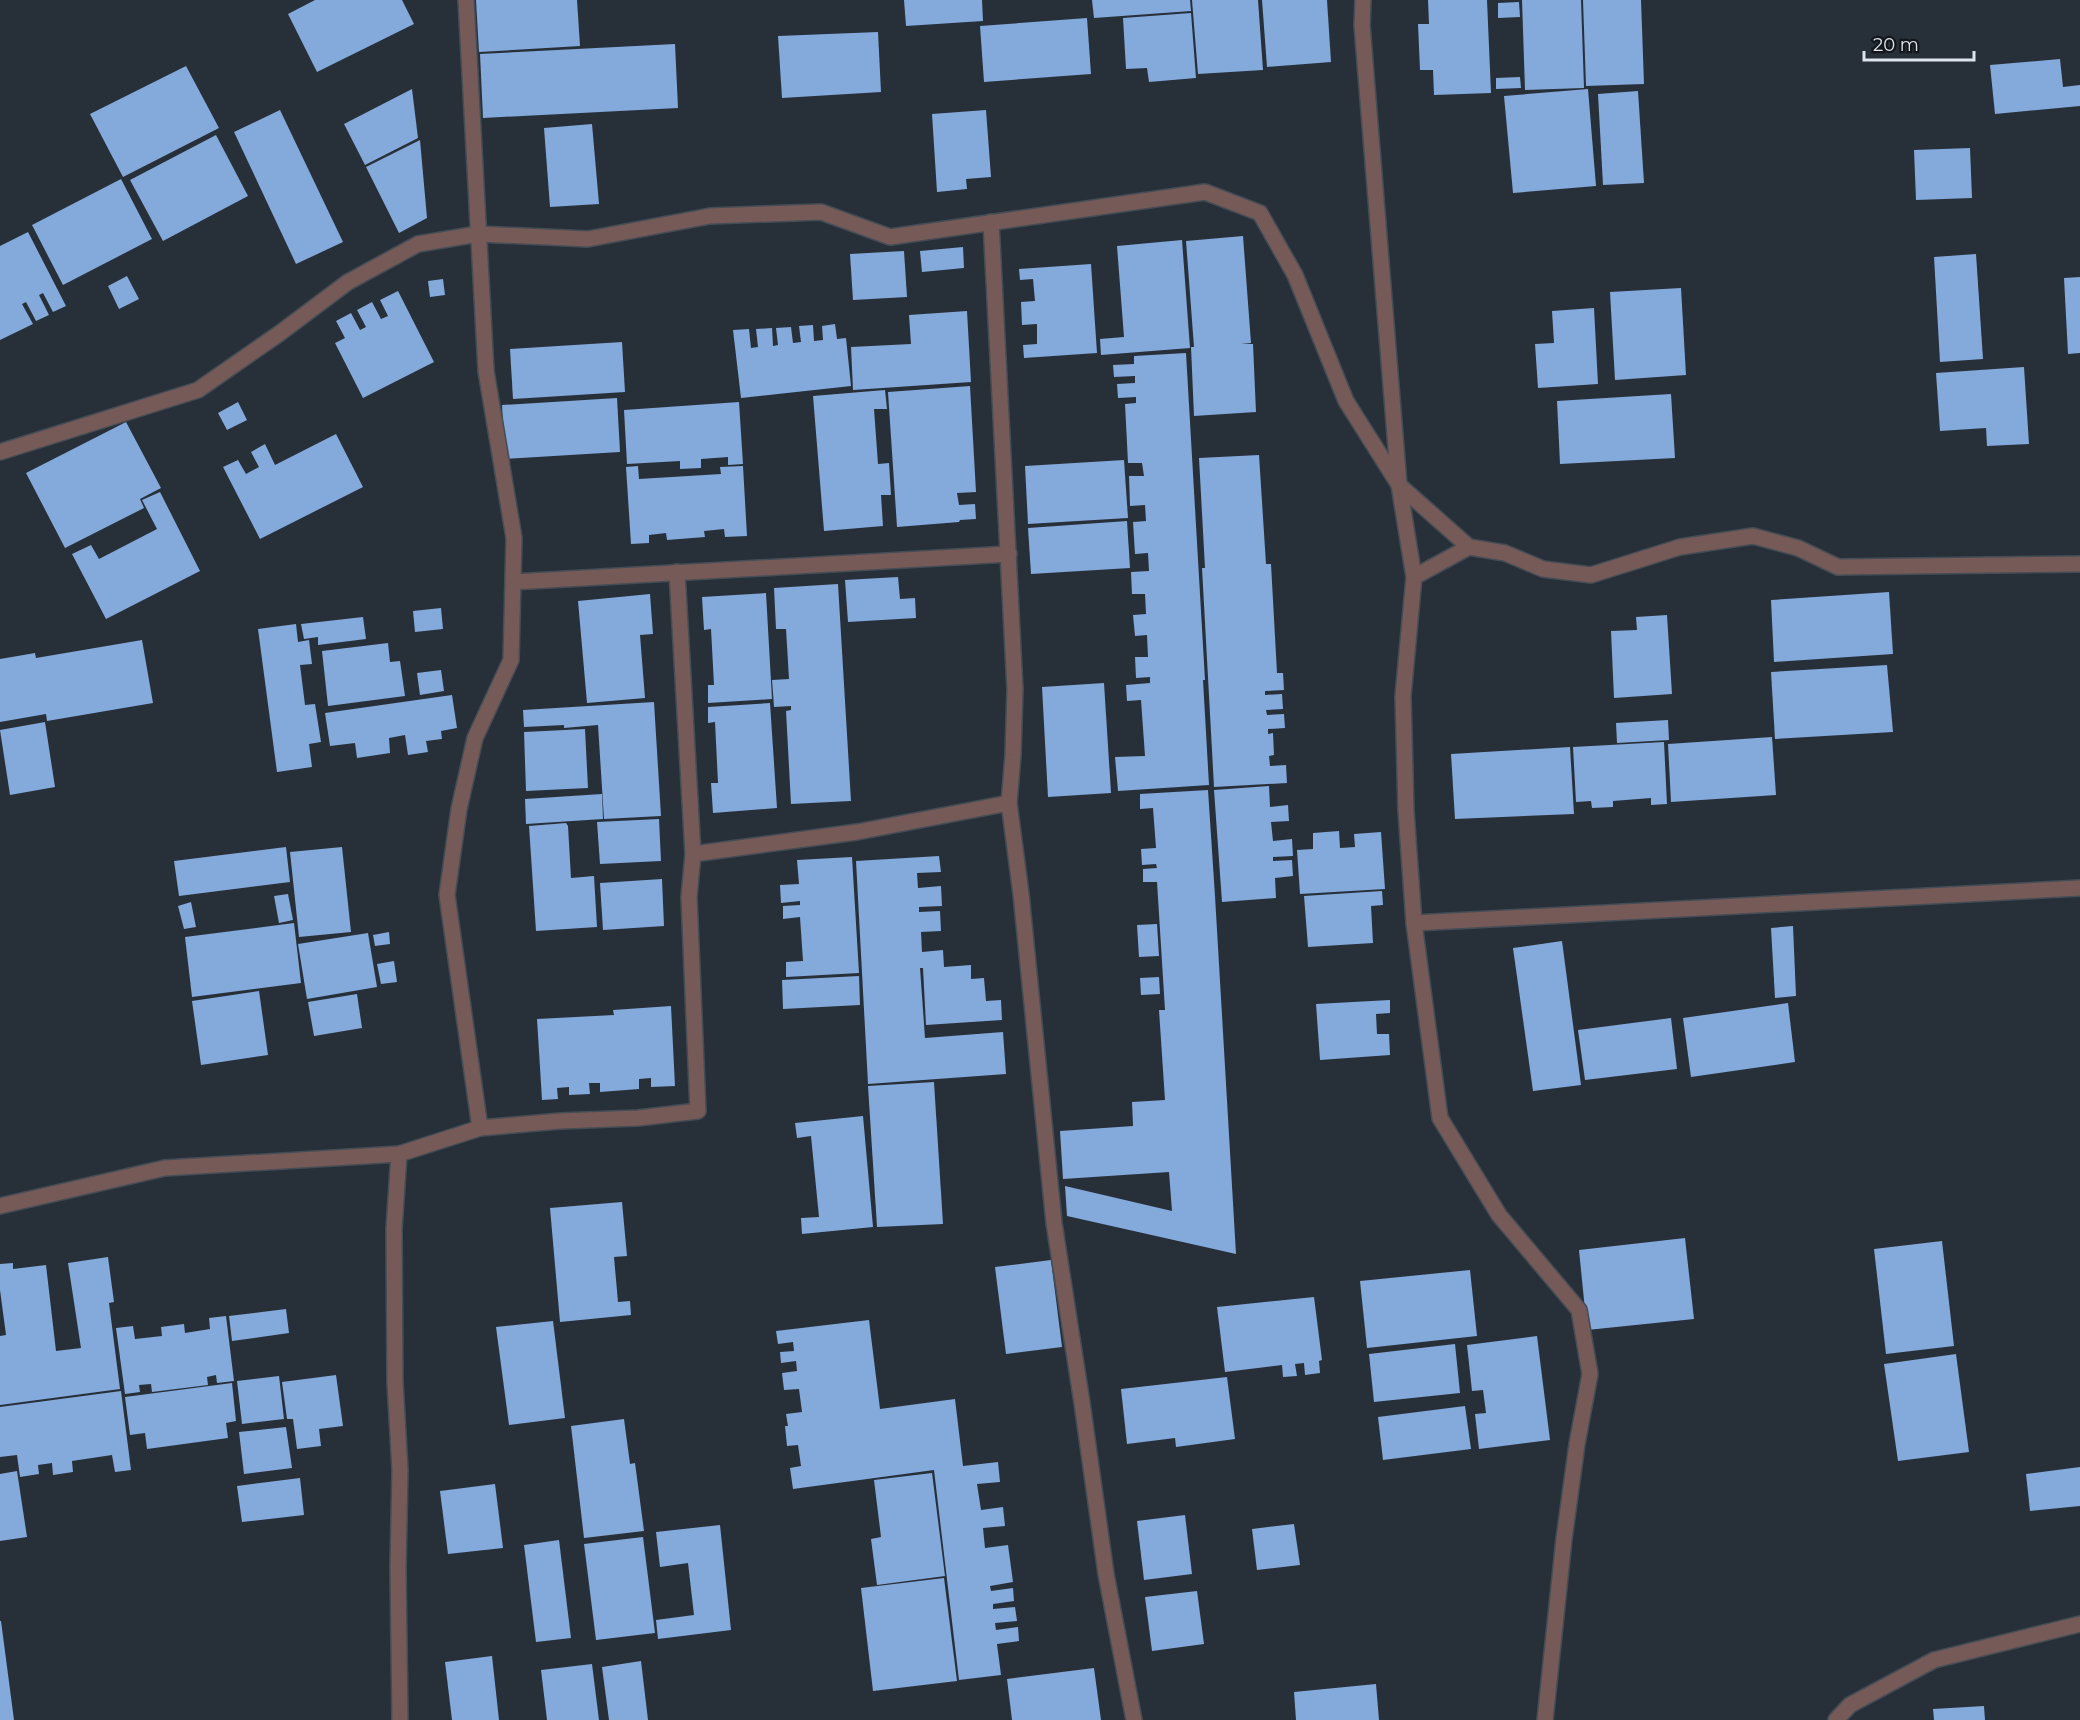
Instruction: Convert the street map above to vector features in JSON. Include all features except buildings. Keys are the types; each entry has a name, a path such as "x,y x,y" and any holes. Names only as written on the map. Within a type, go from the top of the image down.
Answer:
{"street":[{"path":"466,0 486,371 514,538 511,660 475,738 459,809 447,895 480,1128"},
{"path":"1363,0 1362,25 1399,485 1414,577 1403,696 1406,812 1414,923 1440,1118 1499,1215 1579,1310 1590,1374 1577,1444 1564,1539 1545,1720"},
{"path":"0,452 198,390 348,282 418,244 478,234 588,239 710,216 821,212 890,237 1205,192 1260,213 1294,275 1346,401 1399,485 1469,547 1504,553 1543,569 1591,575 1680,547 1753,536 1798,549 1838,567 2080,564"},
{"path":"991,222 1015,689 1009,803 1021,894 1054,1223 1106,1574 1134,1720"},
{"path":"1414,577 1469,547"},
{"path":"513,582 1009,554"},
{"path":"0,1206 165,1168 399,1154 480,1128 560,1121 638,1118 698,1111 689,897 693,855 677,572"},
{"path":"693,855 857,832 1009,803"},
{"path":"1414,923 2080,888"},
{"path":"399,1154 394,1240 395,1382 400,1470 398,1568 400,1720"},
{"path":"1836,1720 1850,1705 1934,1660 2080,1624"}]}
